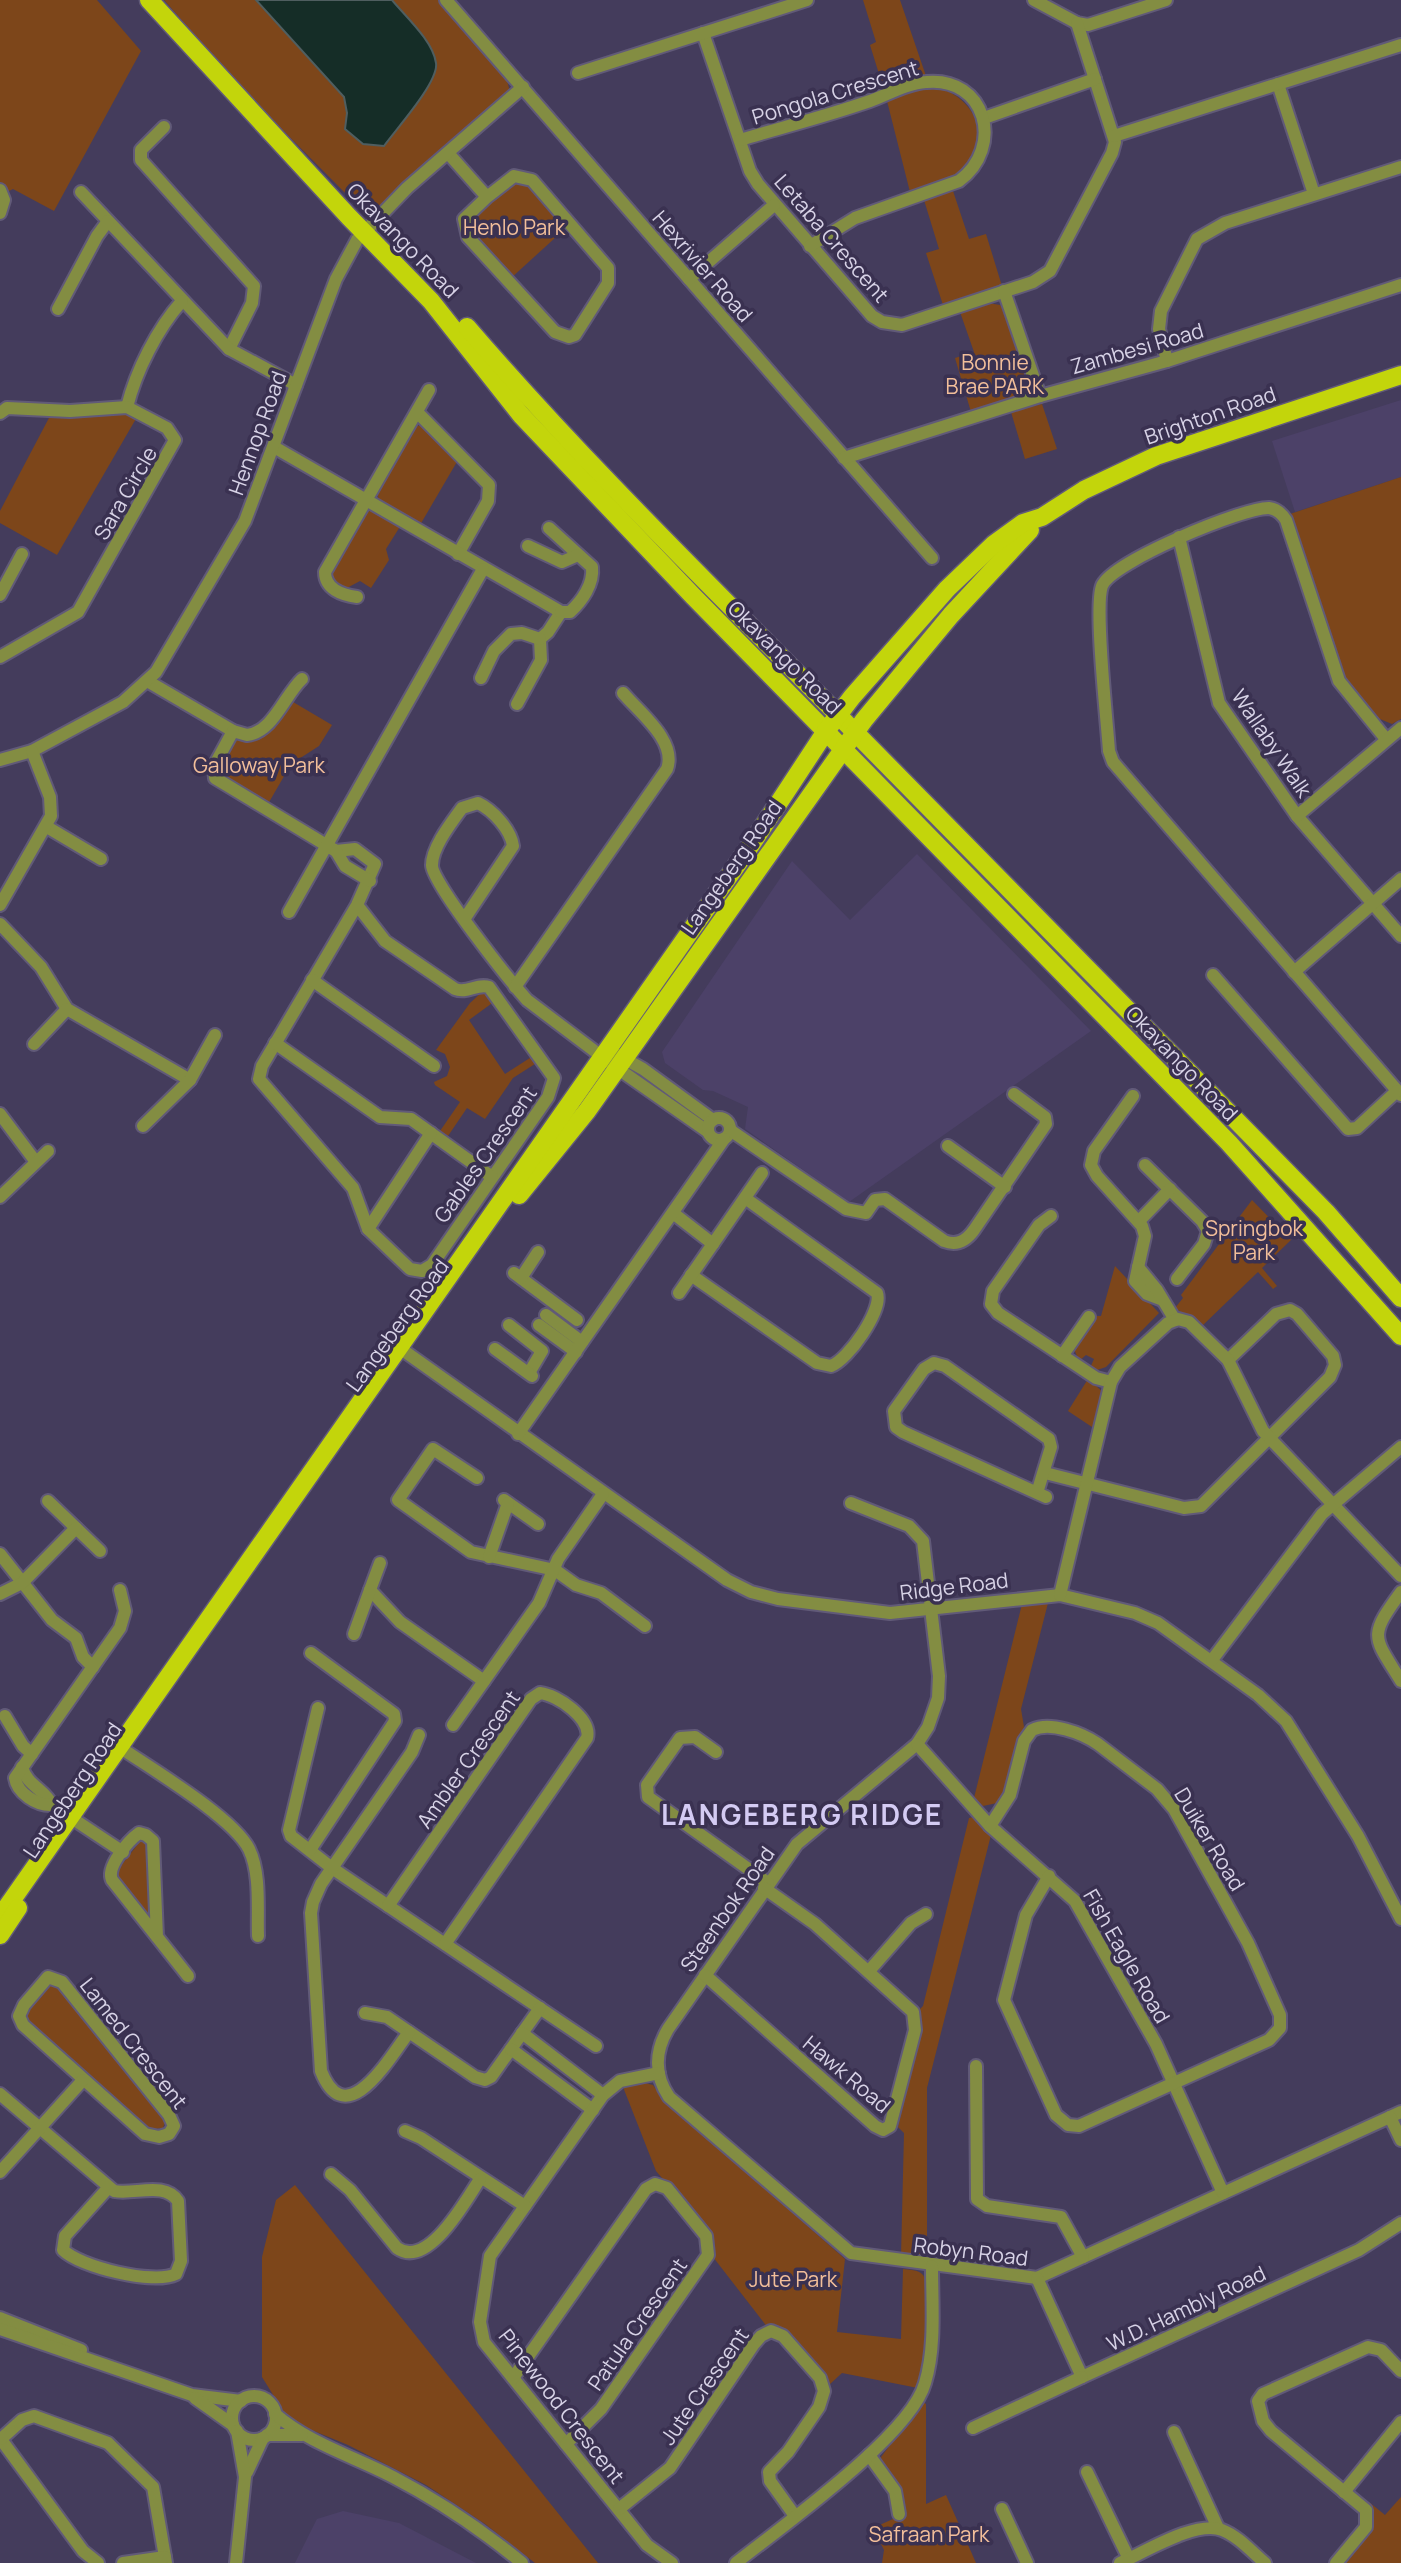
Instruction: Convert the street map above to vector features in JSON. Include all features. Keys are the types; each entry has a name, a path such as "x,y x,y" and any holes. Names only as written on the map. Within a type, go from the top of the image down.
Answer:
{"main road":[{"name":"Okavango Road","path":"149,0 366,227 435,290 533,402 706,585 838,715 1326,1212 1401,1298"},
{"name":"Okavango Road","path":"156,0 366,227 431,301 521,415 842,749 1229,1143 1401,1336"},
{"name":"Brighton Road","path":"855,733 951,615 1042,517 1084,490 1156,456 1401,375"},
{"name":"Brighton Road","path":"838,715 947,589 1004,537 1023,523 1042,517"},
{"name":"Langeberg Road","path":"0,1917 73,1819 401,1349 604,1051 760,832 838,715"},
{"name":"Langeberg Road","path":"401,1349 511,1204 572,1131 855,733"},
{"name":"Langeberg Road","path":"0,1935 73,1819"}],"street":[{"name":"Hexrivier Road","path":"446,0 932,558"},
{"path":"578,73 807,0"},
{"path":"1034,0 1077,23 1088,25 1166,0"},
{"path":"1077,23 1114,136 1401,45"},
{"name":"Letaba Crescent","path":"704,33 750,171 774,205 872,316 888,323 902,325 1042,278 1051,271 1112,153 1114,136"},
{"path":"810,246 855,218 959,181 968,175 983,150 986,135 984,118 1095,79"},
{"name":"Pongola Crescent","path":"740,140 926,82 960,90 974,99 984,118"},
{"path":"1279,84 1314,194"},
{"name":"Hennop Road","path":"0,760 32,751 123,702 149,681 245,521 336,279 366,227 523,86"},
{"path":"164,127 141,150 141,160 254,286 252,303 229,349"},
{"path":"448,153 486,197"},
{"path":"1167,361 1159,329 1161,311 1197,239 1225,223 1401,167"},
{"path":"514,176 532,180 608,268 608,283 575,335 569,338 555,332 468,237 464,219 486,197 514,176"},
{"path":"0,190 5,200 0,213"},
{"path":"80,191 229,349 296,385"},
{"path":"689,279 774,205"},
{"path":"58,309 97,236 108,221"},
{"name":"Zambesi Road","path":"844,458 1040,396 1167,361 1401,285"},
{"path":"1004,291 1040,396"},
{"path":"0,413 7,408 48,411 127,407 132,387 145,360 182,301"},
{"path":"357,597 344,595 333,588 324,576 429,390"},
{"name":"Sara Circle","path":"0,657 78,612 173,447 174,436 167,428 127,407"},
{"path":"417,412 489,485 488,500 458,554"},
{"path":"274,447 484,569 526,589 561,612 570,612 582,600 592,578 592,567 549,528"},
{"path":"1213,975 1348,1129 1357,1128 1399,1093 1113,762 1109,751 1100,591 1108,576 1117,568 1179,537 1263,509 1274,509 1283,515 1339,681 1386,738"},
{"name":"Wallaby Walk","path":"1179,537 1219,703 1297,816 1401,936"},
{"path":"528,546 562,562 578,555"},
{"path":"0,595 23,554"},
{"path":"289,912 332,849 484,569"},
{"path":"540,639 561,612"},
{"path":"481,678 495,651 511,634 522,633 540,639"},
{"path":"517,704 541,660 540,639"},
{"path":"149,681 233,730 247,735 262,731 271,722 287,693 302,679"},
{"path":"516,987 667,769 670,757 667,744 623,693"},
{"path":"1297,816 1401,728"},
{"path":"233,730 214,766 215,778 332,849 345,866 370,881 375,868 373,860 355,849 332,849"},
{"path":"0,905 51,816 50,797 32,751"},
{"path":"464,918 513,846 509,833 487,808 473,803 462,808 432,863 435,877 464,918 516,987 572,1035 604,1051 620,1064 643,1069 719,1133 742,1138 846,1209 866,1213 876,1200 885,1199 951,1243 968,1238 1046,1124 1045,1117 1014,1094"},
{"path":"47,827 102,859"},
{"path":"1294,972 1401,879"},
{"name":"Gables Crescent","path":"357,905 385,941 455,989 465,991 482,985 489,986 553,1076 554,1086 548,1097 427,1269 410,1269 368,1228 353,1188 262,1085 259,1072 370,881"},
{"path":"0,924 41,967 68,1009 190,1080"},
{"path":"312,981 434,1066"},
{"path":"34,1044 68,1009"},
{"path":"143,1126 190,1080 215,1035"},
{"path":"275,1043 380,1117 411,1119 492,1177"},
{"path":"1133,1096 1094,1151 1091,1165 1097,1176 1139,1221 1145,1236 1138,1267 1176,1320 1189,1322 1228,1360 1269,1438 1401,1576"},
{"path":"0,1114 36,1162"},
{"path":"368,1228 431,1133"},
{"path":"517,1434 709,1160 719,1133"},
{"path":"948,1146 1005,1187"},
{"path":"0,1197 48,1152"},
{"path":"1145,1165 1202,1221 1208,1231 1203,1244 1177,1279"},
{"path":"679,1293 762,1173"},
{"path":"1139,1221 1170,1189"},
{"path":"691,1275 817,1363 831,1366 845,1357 877,1310 877,1293 745,1198"},
{"path":"673,1213 713,1244"},
{"path":"1051,1216 1039,1225 993,1291 991,1300 998,1313 1096,1378 1111,1382"},
{"path":"538,1252 518,1275 577,1320"},
{"path":"530,1339 554,1303"},
{"path":"1045,1473 1194,1508 1204,1504 1333,1373 1335,1364 1333,1356 1297,1314 1286,1310 1276,1314 1228,1360"},
{"path":"1062,1356 1089,1317"},
{"path":"542,1320 579,1347"},
{"path":"1060,1595 1111,1382 1120,1367 1176,1320"},
{"path":"495,1349 531,1375 542,1351 509,1325"},
{"name":"Ridge Road","path":"401,1349 603,1494 727,1580 751,1592 851,1609 890,1612 932,1610 1037,1595 1060,1595 1143,1615 1168,1628 1269,1704 1292,1730 1367,1852 1401,1919"},
{"path":"941,1364 1045,1434 1051,1447 1045,1473 1041,1495 900,1430 893,1422 894,1411 924,1368 941,1364"},
{"path":"1212,1660 1332,1504 1401,1447"},
{"path":"477,1478 433,1449 398,1500 471,1552 555,1570 576,1585 601,1593 645,1626"},
{"path":"453,1725 538,1603 569,1542 603,1494"},
{"path":"48,1501 100,1551"},
{"path":"489,1557 505,1501 538,1524"},
{"name":"Steenbok Road","path":"659,2073 659,2052 663,2037 766,1885 801,1840 917,1744 932,1719 940,1687 925,1548 920,1535 909,1525 851,1503"},
{"path":"0,1594 22,1583 76,1528"},
{"path":"0,1554 56,1624 76,1639 83,1657 93,1667"},
{"path":"354,1634 380,1563"},
{"path":"120,1590 125,1605 123,1622 22,1767 29,1790 47,1796 52,1805 123,1852"},
{"path":"370,1590 406,1627 484,1681"},
{"path":"1401,1592 1380,1622 1377,1635 1381,1648 1401,1681"},
{"path":"310,1850 395,1721 394,1714 311,1653"},
{"name":"Ambler Crescent","path":"388,1906 531,1699 540,1693 549,1695 584,1720 589,1730 587,1738 445,1944"},
{"path":"318,1708 289,1830 291,1836 332,1868 596,2046"},
{"path":"5,1716 23,1746 32,1754"},
{"name":"Duiker Road","path":"990,1826 1010,1795 1025,1738 1040,1727 1092,1740 1157,1788 1169,1802 1248,1942 1281,2020 1277,2033 1269,2040 1174,2083"},
{"path":"409,2032 371,2082 354,2095 339,2095 324,2079 321,2071 311,1913 316,1892 412,1752 419,1735"},
{"name":"Hawk Road","path":"705,1975 875,2126 883,2130 893,2120 916,2022 909,2008 815,1924 648,1797 650,1781 680,1738 695,1737 716,1752"},
{"name":"Fish Eagle Road","path":"917,1744 990,1826 1076,1901 1156,2044 1223,2193"},
{"path":"122,1749 217,1815 243,1840 252,1857 255,1872 258,1936"},
{"path":"158,1937 153,1841 146,1835 136,1834 111,1869 111,1878 188,1976"},
{"path":"1049,1876 1026,1915 1004,2000 1056,2115 1068,2125 1079,2126 1174,2083"},
{"path":"869,1972 911,1923 926,1914"},
{"name":"Lamed Crescent","path":"48,1977 62,1982 169,2115 173,2129 159,2137 145,2134 83,2080 20,2019 22,2008 48,1977"},
{"path":"365,2012 387,2017 480,2079 491,2077 540,2008"},
{"path":"522,2034 603,2095"},
{"path":"511,2049 593,2109"},
{"path":"976,2066 976,2199 987,2206 1062,2217 1083,2257"},
{"name":"Pinewood Crescent","path":"659,2073 620,2081 603,2095 490,2256 480,2322 484,2342 652,2550 672,2563"},
{"name":"Robyn Road","path":"659,2073 670,2097 845,2250 855,2255 1037,2278 1396,2114"},
{"path":"1,2169 83,2080"},
{"path":"0,2094 108,2188 119,2193 165,2190 175,2197 181,2261 176,2274 168,2277 127,2276 63,2250 65,2236 108,2188"},
{"path":"1396,2114 1401,2140"},
{"path":"405,2131 421,2138 525,2206"},
{"path":"331,2174 350,2190 397,2248 408,2253 419,2252 439,2236 480,2179"},
{"name":"Patula Crescent","path":"513,2378 646,2189 655,2184 667,2188 706,2236 710,2247 708,2255 601,2409 566,2444"},
{"name":"W.D. Hambly Road","path":"973,2428 1359,2250 1401,2223"},
{"path":"736,2563 869,2455 897,2426 925,2386 932,2327 932,2266"},
{"path":"1037,2278 1082,2376"},
{"path":"0,2318 119,2369 192,2396 241,2401"},
{"path":"0,2329 94,2363 119,2369"},
{"name":"Jute Crescent","path":"619,2509 670,2468 754,2344 761,2336 771,2331 783,2336 820,2378 824,2391 819,2407 788,2452 769,2472 770,2482 795,2516"},
{"path":"1336,2563 1368,2521 1366,2510 1268,2428 1258,2409 1259,2398 1366,2347 1381,2350 1401,2371"},
{"path":"192,2396 249,2439 302,2435"},
{"path":"245,2477 233,2411 241,2401 249,2397 263,2398 269,2402 275,2414 302,2435 383,2472 429,2497 522,2563"},
{"path":"236,2563 245,2477 251,2458 273,2428 275,2414"},
{"path":"97,2563 83,2551 0,2439 22,2420 34,2416 115,2447 155,2491 165,2560 123,2563"},
{"path":"1344,2492 1401,2422"},
{"path":"1174,2431 1218,2529"},
{"path":"869,2455 895,2491 900,2514"},
{"path":"1087,2472 1125,2561 1194,2529 1218,2529 1230,2534 1265,2563"},
{"path":"1002,2509 1027,2563"}],"shaded area":[{"path":"256,0 392,0 430,46 436,63 431,82 384,146 363,144 345,129 347,113 344,97"},
{"path":"1401,400 1401,477 1295,512 1272,441"},
{"path":"917,854 1091,1031 849,1202 745,1129 748,1107 713,1091 703,1090 665,1063 662,1052 792,861 850,920"},
{"path":"343,2511 399,2523 476,2563 295,2563 317,2519"}],"green space":[{"path":"0,0 97,0 141,51 54,211 13,189 7,192 0,184"},
{"path":"164,0 438,0 507,80 510,92 380,207 377,204 367,207 351,193 347,195 241,88"},
{"path":"863,0 900,0 926,76 884,90 870,45 876,42"},
{"path":"934,88 948,91 969,108 976,119 979,145 975,157 960,174 947,181 910,192 887,101 911,91"},
{"name":"Henlo Park","path":"516,182 527,184 567,227 510,279 471,236 470,219"},
{"path":"953,191 969,239 986,234 1002,286 943,305 926,253 939,249 924,200"},
{"name":"Bonnie Brae PARK","path":"988,303 1000,305 1006,312 1028,387 1022,395 971,412 955,358 974,352 960,312"},
{"path":"1042,404 1057,449 1025,459 1011,412"},
{"path":"120,413 137,417 57,555 0,523 0,511 50,416"},
{"path":"421,425 458,460 420,525 379,500 377,493 414,427"},
{"path":"1401,477 1401,719 1392,724 1375,717 1346,682 1290,514"},
{"path":"372,510 401,525 386,549 389,560 371,588 360,581 345,589 332,583 330,570 365,513"},
{"name":"Galloway Park","path":"288,699 332,725 319,746 291,764 268,804 221,776 220,765 234,741 267,733"},
{"path":"483,991 487,995 489,992 495,1001 469,1020 505,1074 533,1056 538,1062 513,1078 485,1119 467,1108 448,1136 440,1131 460,1102 435,1085 434,1082 447,1076 450,1067 445,1054 436,1050 470,1003"},
{"name":"Springbok Park","path":"1252,1200 1291,1240 1262,1268 1277,1286 1273,1289 1258,1272 1202,1326 1175,1308 1183,1298 1181,1295"},
{"path":"1115,1266 1159,1313 1106,1367 1094,1371 1090,1368 1094,1359 1086,1355 1079,1361 1074,1349 1096,1316 1101,1316"},
{"path":"1088,1379 1103,1392 1095,1429 1068,1411"},
{"name":"LANGEBERG RIDGE","path":"1048,1603 1021,1709 1024,1727 1005,1790 997,1803 983,1806 974,1798 1022,1604"},
{"name":"LANGEBERG RIDGE","path":"974,1817 991,1835 927,2088 927,2259 901,2256 904,2133 898,2127 920,2035 918,2011 923,2006 969,1818"},
{"path":"142,1839 148,1842 150,1912 146,1913 116,1880 116,1872"},
{"path":"50,1983 59,1985 166,2119 163,2128 147,2130 30,2026 25,2013"},
{"name":"Jute Park","path":"645,2083 653,2085 664,2100 845,2259 837,2332 901,2339 903,2269 923,2275 927,2295 927,2330 918,2388 842,2373 829,2385 824,2376 768,2328 713,2257 715,2245 712,2236 656,2171 623,2087"},
{"path":"295,2185 598,2563 535,2563 485,2524 426,2485 348,2445 297,2424 285,2414 262,2377 262,2257 276,2200"},
{"name":"Safraan Park","path":"923,2402 926,2404 926,2504 946,2495 976,2563 882,2563 884,2550 873,2528 904,2514 901,2495 881,2457"},
{"path":"1401,2497 1401,2563 1342,2563 1368,2528 1370,2512 1367,2504 1369,2502 1385,2515"}],"district":[{"name":"LANGEBERG RIDGE","path":"802,1814"}]}
